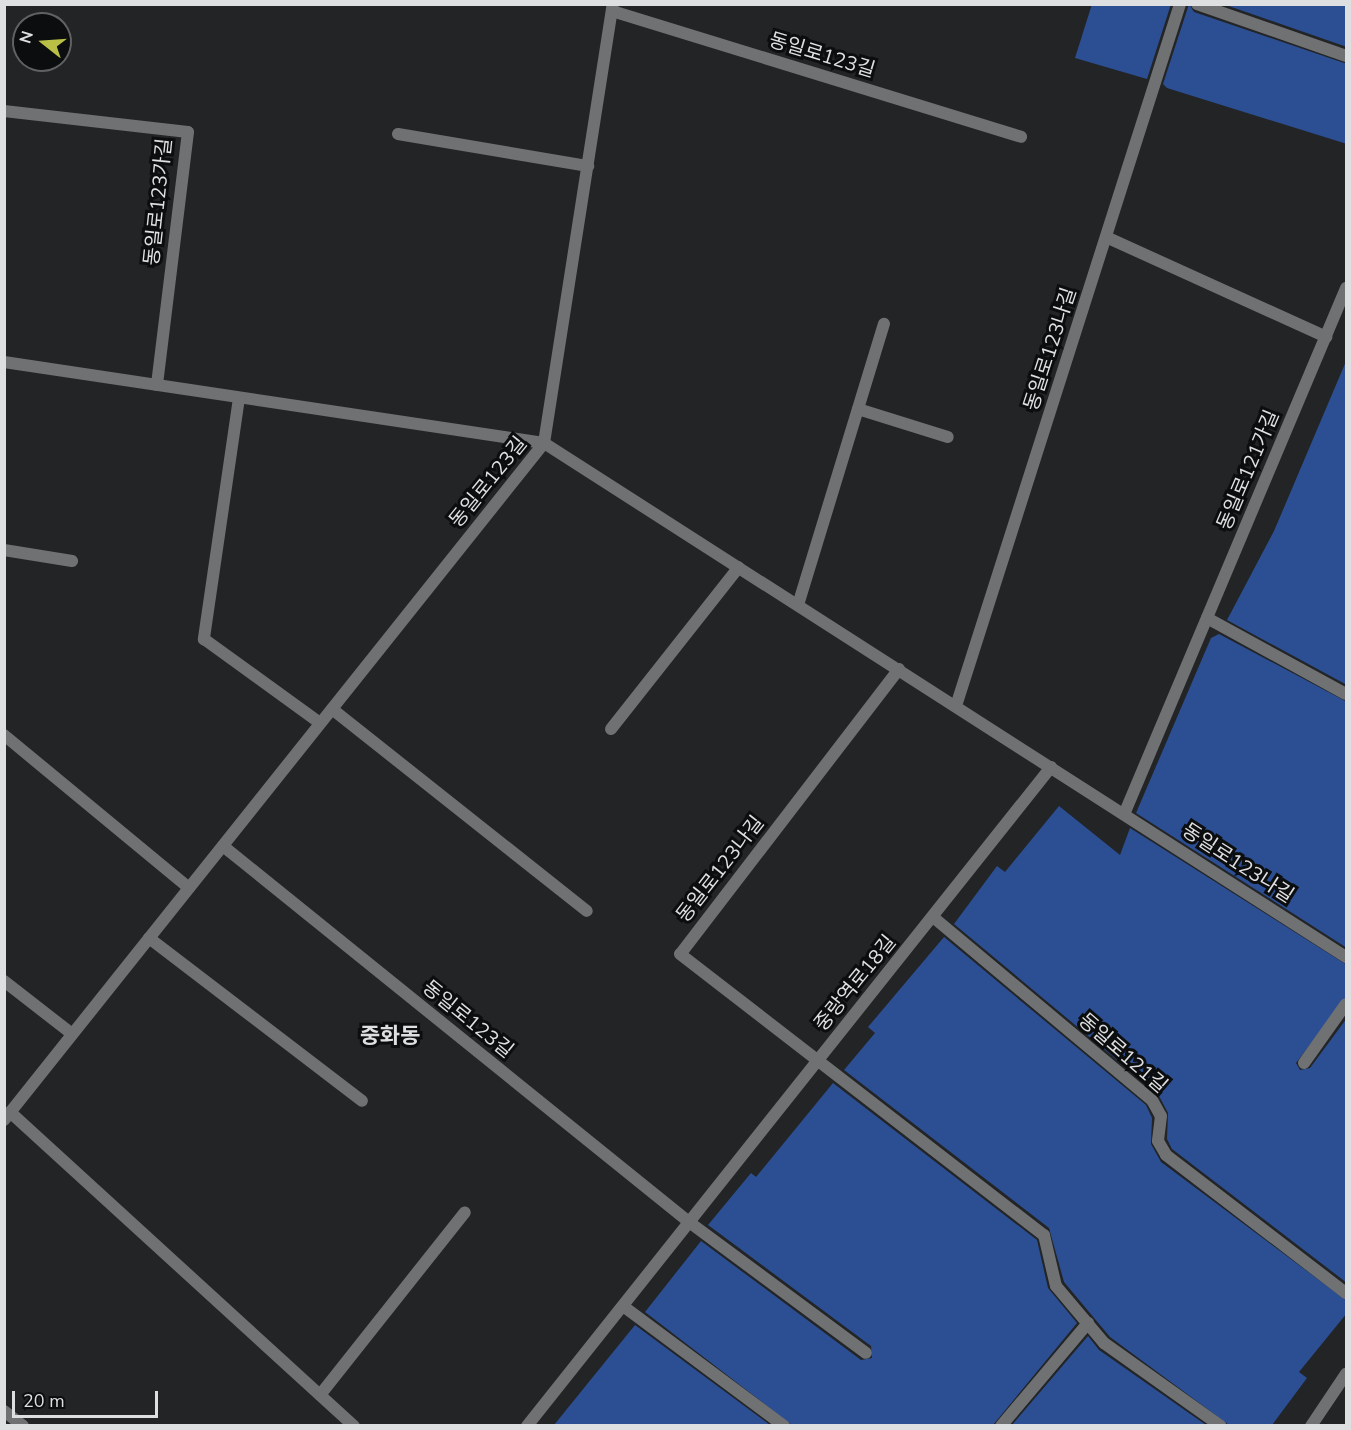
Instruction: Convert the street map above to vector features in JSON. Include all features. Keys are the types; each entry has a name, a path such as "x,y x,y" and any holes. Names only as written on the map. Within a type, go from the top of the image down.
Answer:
{"street":[{"name":"동일로123나길","path":"956,706 1180,4"},
{"path":"1197,4 1347,56"},
{"name":"동일로123길","path":"354,1425 7,1116 544,443 612,8 1021,137"},
{"name":"동일로123가길","path":"4,111 188,132 157,385"},
{"path":"398,134 588,166"},
{"path":"1106,237 1326,337"},
{"name":"동일로121가길","path":"1125,812 1347,288"},
{"path":"798,605 884,324"},
{"path":"4,362 544,443"},
{"path":"239,398 204,639 321,723"},
{"path":"858,409 948,437"},
{"name":"동일로123나길","path":"544,443 1125,812 1347,957"},
{"path":"4,550 72,561"},
{"path":"611,729 739,567"},
{"path":"1207,618 1347,694"},
{"name":"동일로123나길","path":"818,1062 680,954 899,669"},
{"path":"332,709 587,911"},
{"path":"4,735 189,888"},
{"name":"중랑역로18길","path":"527,1425 1051,767"},
{"name":"동일로123길","path":"223,846 689,1222"},
{"name":"동일로121길","path":"933,917 1152,1100 1161,1116 1158,1141 1166,1155 1347,1293"},
{"path":"149,938 362,1101"},
{"path":"4,981 72,1034"},
{"path":"1304,1063 1347,1004"},
{"path":"818,1062 1044,1235 1056,1286 1104,1343 1221,1425"},
{"path":"320,1395 465,1212"},
{"path":"689,1222 866,1353"},
{"path":"623,1306 784,1425"},
{"path":"1001,1425 1088,1323"},
{"path":"1311,1425 1347,1374"},
{"path":"4,1411 23,1425"}],"building":[{"path":"1092,4 1171,4 1147,79 1075,58"},
{"path":"1189,4 1194,12 1347,64 1347,144 1167,88 1163,84"},
{"path":"1223,4 1347,4 1347,47"},
{"path":"1347,359 1347,685 1227,620 1274,531"},
{"path":"1219,634 1347,702 1347,948 1136,813 1211,638"},
{"path":"1059,806 1120,855 1130,828 1347,965 1347,996 1296,1063 1300,1070 1310,1068 1347,1018 1347,1283 1172,1149 1167,1139 1168,1113 1158,1094 954,924 997,866 1005,872"},
{"path":"944,937 1146,1105 1152,1118 1151,1144 1161,1162 1347,1301 1347,1313 1299,1372 1307,1378 1272,1425 1229,1425 1110,1337 1064,1282 1049,1228 844,1070 875,1033 868,1027"},
{"path":"833,1083 1037,1240 1048,1288 1077,1323 993,1425 792,1425 645,1312 701,1241 861,1360 872,1358 871,1346 708,1225 751,1173 756,1177"},
{"path":"635,1325 770,1425 554,1425"},
{"path":"1088,1336 1099,1350 1206,1425 1012,1425"}],"district":[{"name":"중화동","path":"390,1037"}]}
